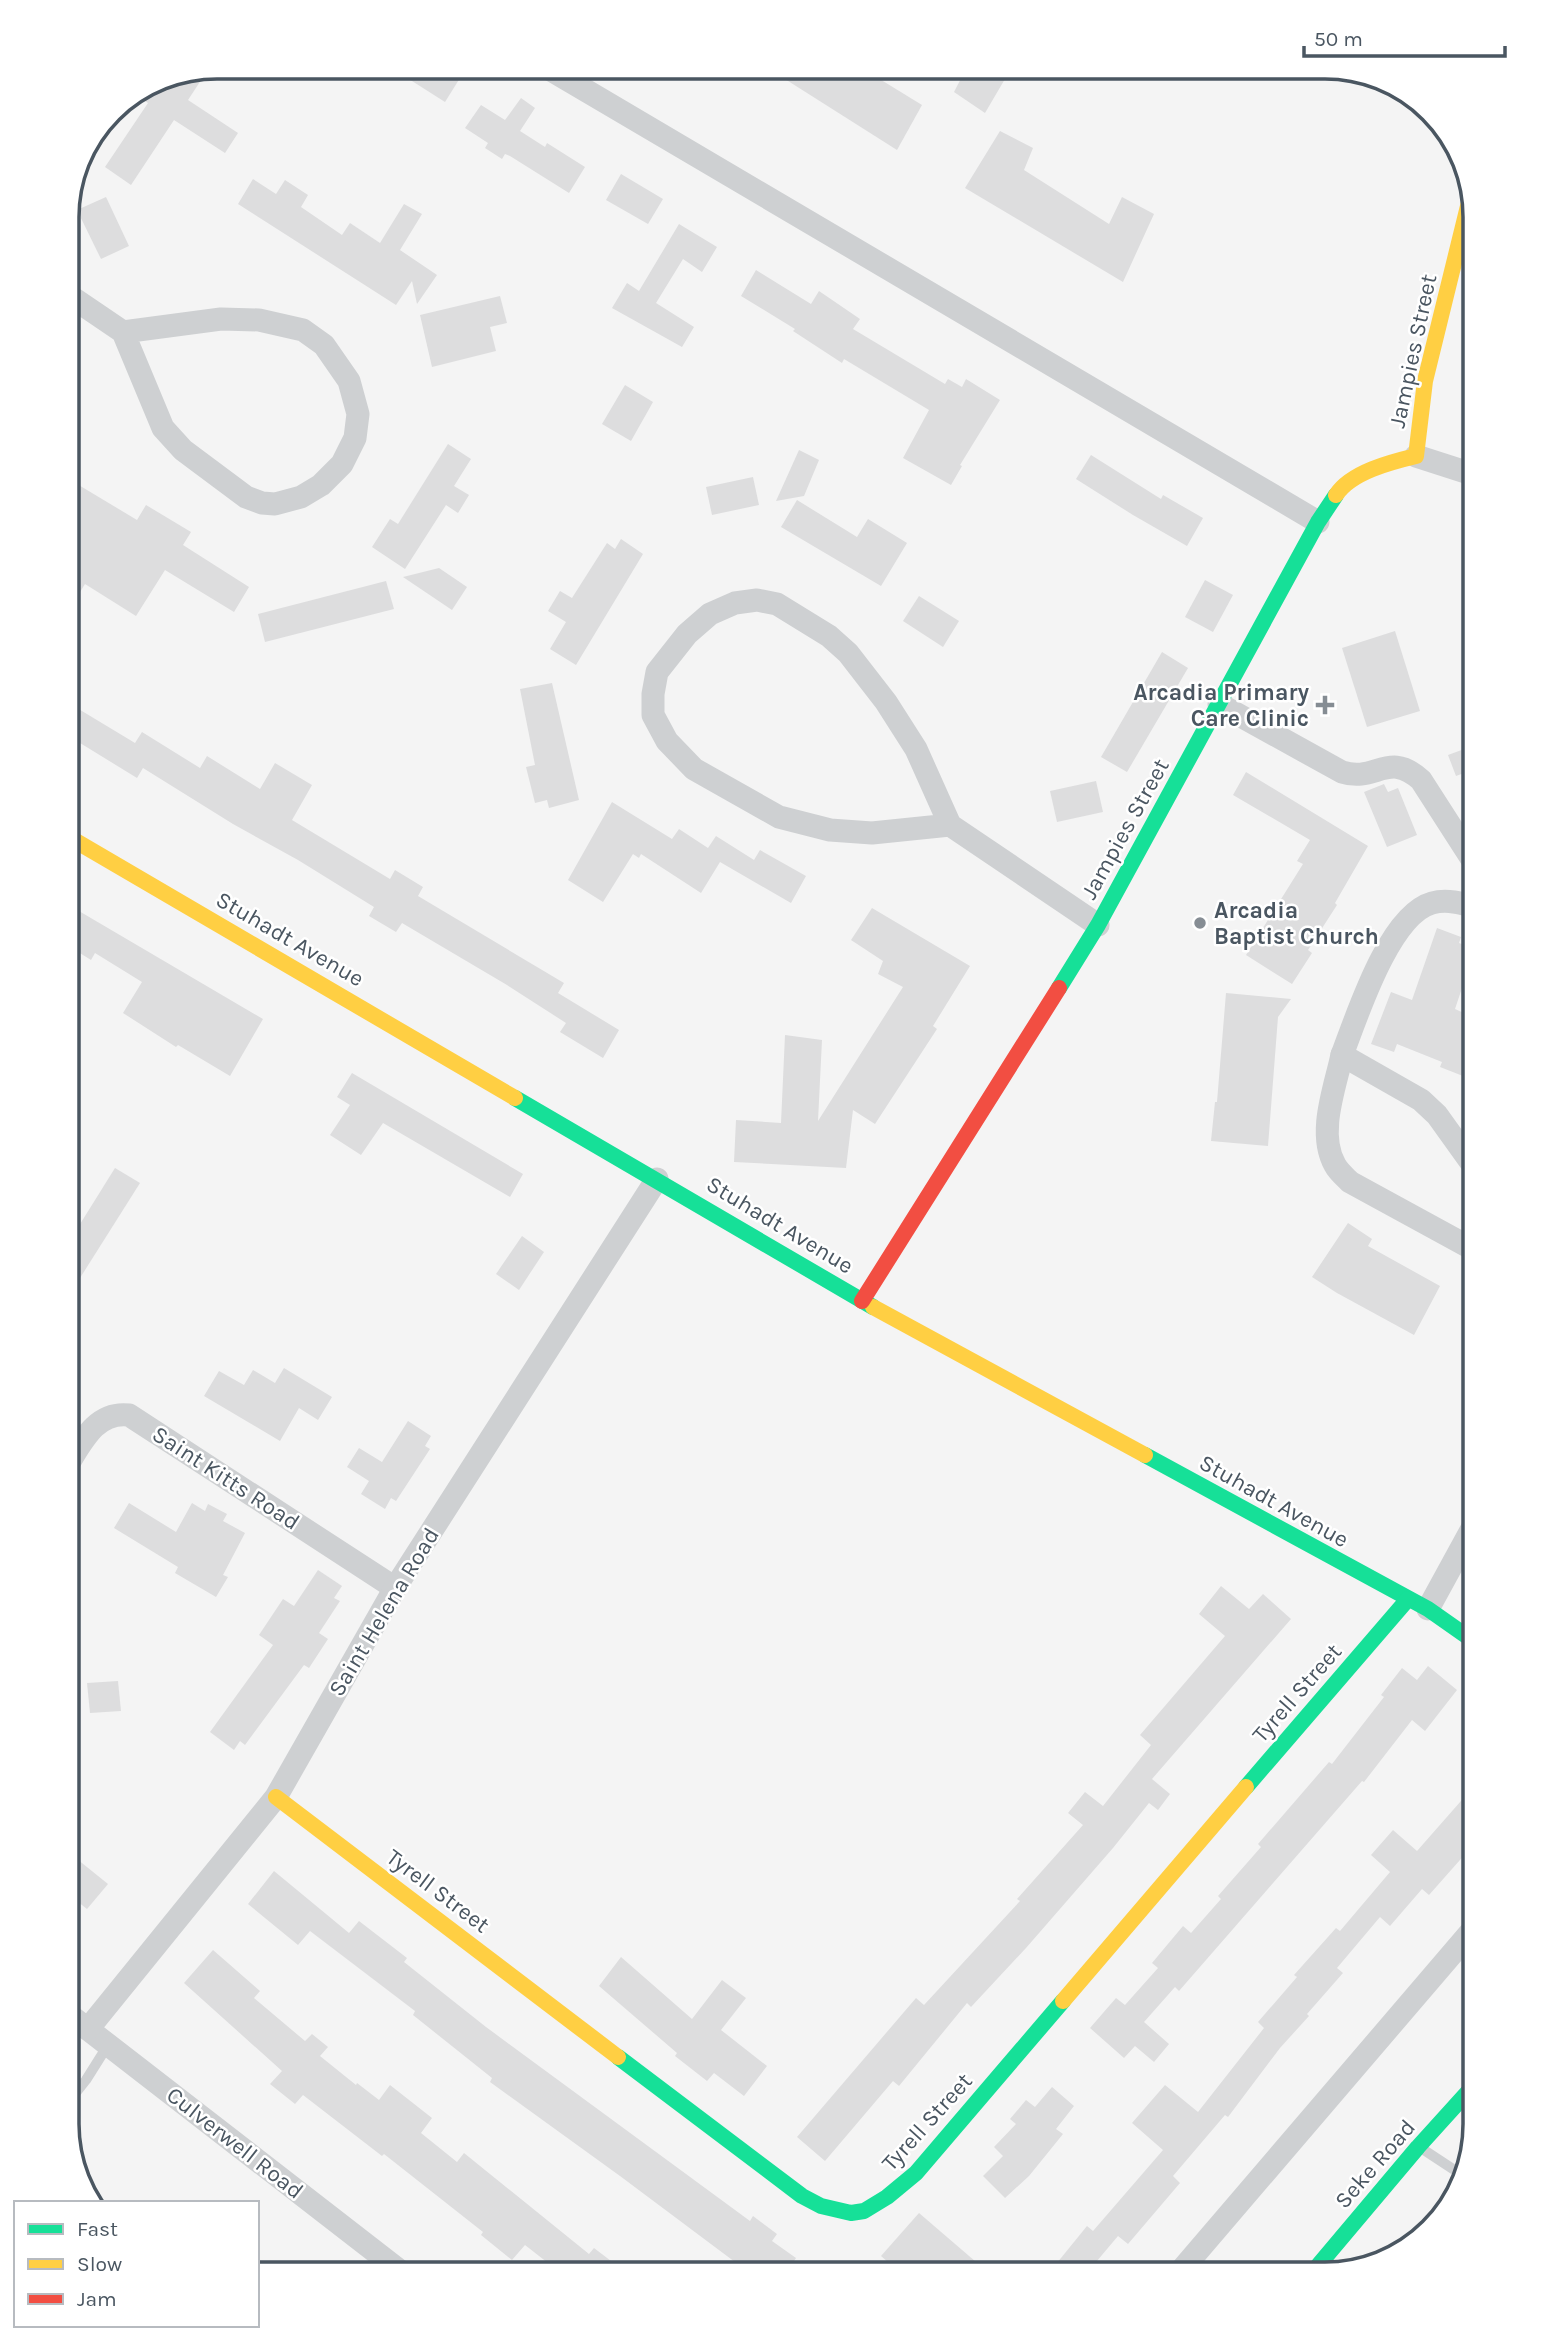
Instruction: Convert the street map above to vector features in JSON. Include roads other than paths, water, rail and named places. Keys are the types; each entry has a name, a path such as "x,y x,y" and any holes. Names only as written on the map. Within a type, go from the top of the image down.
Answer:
{"street":[{"path":"566,79 1318,522"},
{"name":"Jampies Street","path":"862,1301 1098,925 1318,522 1340,488 1379,465 1416,456 1425,381 1463,226"},
{"path":"79,302 123,332 163,428 183,450 246,497 275,504 301,497 321,485 342,464 355,438 358,414 349,381 324,345 303,330 259,320 221,320 123,332"},
{"path":"1416,456 1463,471"},
{"path":"950,825 872,833 830,830 779,817 694,769 667,741 653,715 657,673 687,634 710,614 735,603 757,600 777,604 829,636 848,653 886,702 916,749 950,825 1098,925"},
{"path":"1219,705 1353,776 1393,765 1410,770 1421,780 1463,845"},
{"name":"Stuhadt Avenue","path":"79,843 862,1301 1418,1604 1463,1634"},
{"path":"1463,904 1454,901 1431,904 1414,912 1397,931 1365,995 1342,1055 1328,1126 1329,1149 1335,1166 1350,1182 1463,1244"},
{"path":"1342,1055 1421,1100 1437,1115 1463,1151"},
{"name":"Saint Helena Road","path":"89,2029 276,1797 395,1588 657,1179"},
{"name":"Saint Kitts Road","path":"79,1447 96,1425 118,1414 130,1415 395,1588"},
{"path":"1418,1604 1463,1540"},
{"name":"Tyrell Street","path":"276,1797 802,2196 827,2210 849,2214 874,2207 916,2173 1418,1604"},
{"path":"1188,2262 1463,1941"},
{"name":"Culverwell Road","path":"79,2022 388,2262"},
{"name":"Seke Road","path":"1321,2262 1463,2098"}],"lane":[{"path":"79,2088 108,2045"},
{"path":"1419,2147 1455,2171"}],"place":[{"name":"Arcadia Primary Care Clinic","path":"1325,705"},
{"name":"Arcadia Baptist Church","path":"1200,923"}]}
